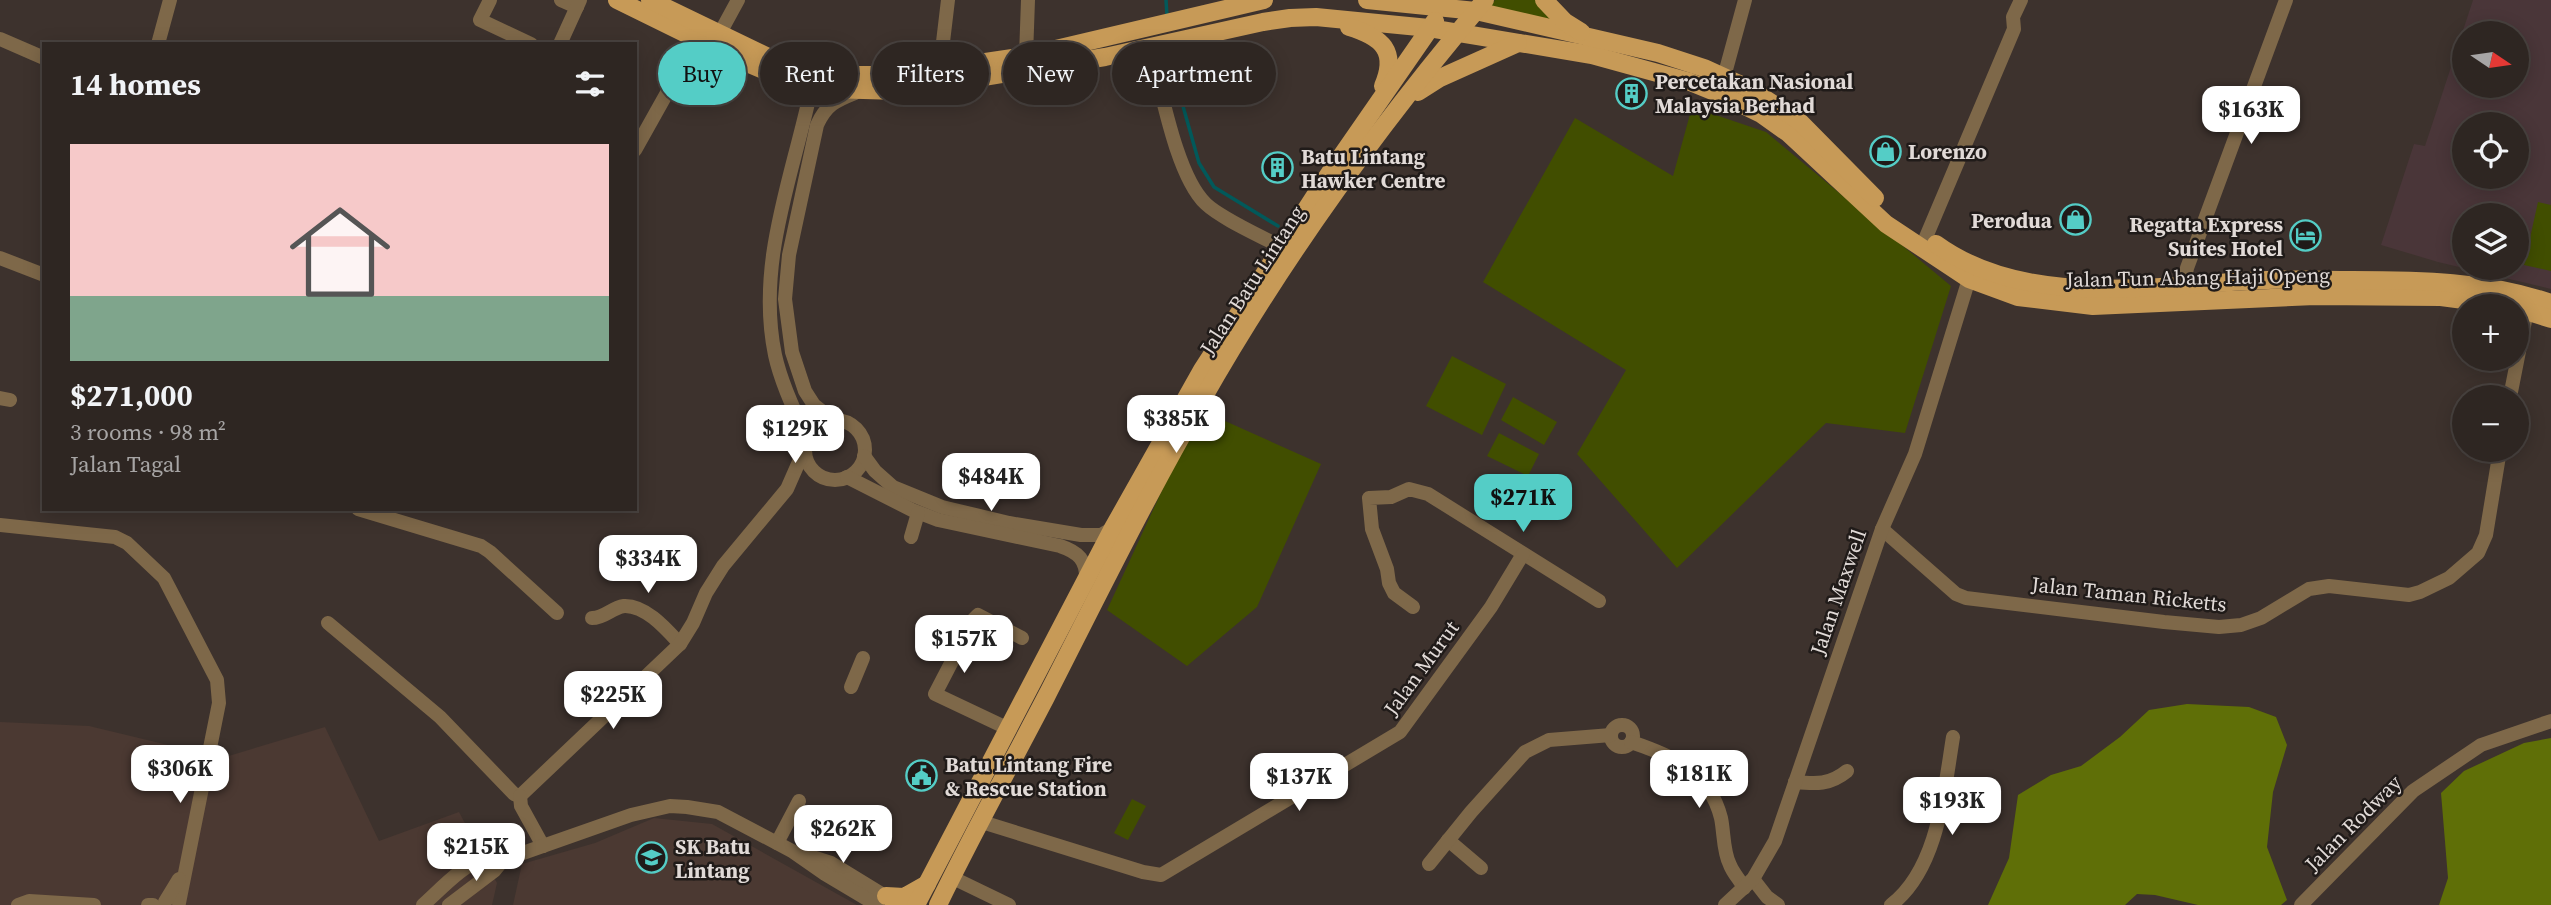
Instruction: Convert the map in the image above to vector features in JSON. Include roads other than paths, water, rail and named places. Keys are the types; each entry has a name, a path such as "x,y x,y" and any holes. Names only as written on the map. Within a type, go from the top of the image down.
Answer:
{"main road":[{"path":"617,0 760,68"},
{"path":"650,0 789,66 831,75 872,75"},
{"path":"1083,42 1264,0"},
{"name":"Jalan Tun Abang Haji Openg","path":"1367,0 1480,6 1590,38 1658,53 1724,77 1767,99 1799,121 1892,214 1943,250 1984,269 2021,280 2094,290 2268,280 2437,281 2504,291 2551,303"},
{"path":"1544,0 1565,22 1590,38"},
{"name":"Jalan Batu Lintang","path":"916,905 1113,528 1202,370 1374,109 1429,28 1449,4"},
{"name":"Jalan Batu Lintang","path":"942,895 982,822 1086,615 1202,400 1310,229 1406,99 1480,6"},
{"path":"1175,42 1263,22 1316,17 1359,30 1378,39 1390,59 1389,72 1374,109"},
{"name":"Jalan Tun Abang Haji Openg","path":"1316,17 1429,28 1592,55 1690,82 1760,114 1788,133 1886,224 1969,279 2018,297 2093,306 2315,296 2452,298"},
{"path":"1406,99 1440,78 1518,43"},
{"path":"859,90 899,91 1112,55"},
{"path":"2529,312 2551,319"},
{"path":"888,902 915,893 928,883"}],"street":[{"path":"159,42 170,0"},
{"path":"490,0 480,20 527,42"},
{"path":"561,0 578,4 561,42"},
{"path":"720,33 738,0"},
{"path":"943,42 948,0"},
{"path":"1026,42 1028,0"},
{"path":"1724,77 1745,0"},
{"path":"1926,237 2014,29 2013,18 2021,0"},
{"path":"2184,285 2187,268 2286,0"},
{"path":"0,39 42,57"},
{"path":"833,420 814,405 798,373 787,326 786,271 822,112 831,103 859,90"},
{"path":"637,146 660,105"},
{"path":"808,105 772,253 769,299 776,356 807,443 811,467 827,478 846,477 937,520 1076,551 1084,561 1086,582"},
{"path":"1166,105 1179,158 1190,183 1206,204 1281,247"},
{"path":"0,258 42,274"},
{"name":"Jalan Maxwell","path":"1725,905 1749,883 1775,841 1882,528 1915,454 1969,279"},
{"path":"520,796 680,644 693,623 705,593 723,566 787,489 816,426 833,420 855,427 865,446 864,456 858,469 846,477"},
{"path":"864,456 875,471 893,487 942,507 1009,523 1081,535 1101,535 1113,528"},
{"name":"Jalan Taman Ricketts","path":"1882,528 1956,594 1966,598 2164,622 2219,627 2241,625 2261,618 2309,589 2329,586 2409,595 2449,578 2478,553 2486,534 2498,462"},
{"path":"787,489 818,474"},
{"path":"1413,607 1394,593 1389,583 1387,569 1372,530 1369,498 1391,497 1409,489 1428,494 1599,601"},
{"path":"365,511 481,546 558,613"},
{"path":"911,537 918,513"},
{"path":"0,526 115,537 127,543 164,578 219,687 219,703 185,865 164,904"},
{"name":"Jalan Murut","path":"982,822 1143,872 1161,875 1400,732 1491,607 1523,554"},
{"path":"592,618 602,618 624,606 635,609 648,614 680,644"},
{"path":"1009,729 935,694 978,615 1022,638"},
{"path":"328,623 440,717 513,794 520,796"},
{"path":"851,687 863,658"},
{"name":"Jalan Rodway","path":"2301,905 2413,791 2480,745 2551,721"},
{"path":"1429,864 1525,752 1549,740 1611,735 1613,743 1620,747 1631,742 1682,762 1710,790 1721,819 1728,863 1777,905"},
{"path":"1891,905 1902,897 1911,885 1939,821 1953,737"},
{"path":"1795,782 1828,782 1847,771"},
{"path":"520,796 521,806 543,846"},
{"path":"777,843 799,801"},
{"path":"424,905 449,881 475,863 488,858 503,860 631,815 670,806 718,812 888,902"},
{"path":"1448,840 1481,868"},
{"path":"449,905 494,871 503,860"},
{"path":"942,895 1009,905"},
{"path":"18,905 29,901 94,905"}],"waterway":[{"path":"1166,0 1167,16"},
{"path":"1183,105 1199,163 1214,187 1278,226"}],"place":[{"name":"Percetakan Nasional Malaysia Berhad","path":"1632,93"},
{"name":"Lorenzo","path":"1885,151"},
{"name":"Batu Lintang Hawker Centre","path":"1278,168"},
{"name":"Perodua","path":"2075,220"},
{"name":"Regatta Express Suites Hotel","path":"2306,236"},
{"name":"Batu Lintang Fire & Rescue Station","path":"922,776"},
{"name":"SK Batu Lintang","path":"652,858"}]}
